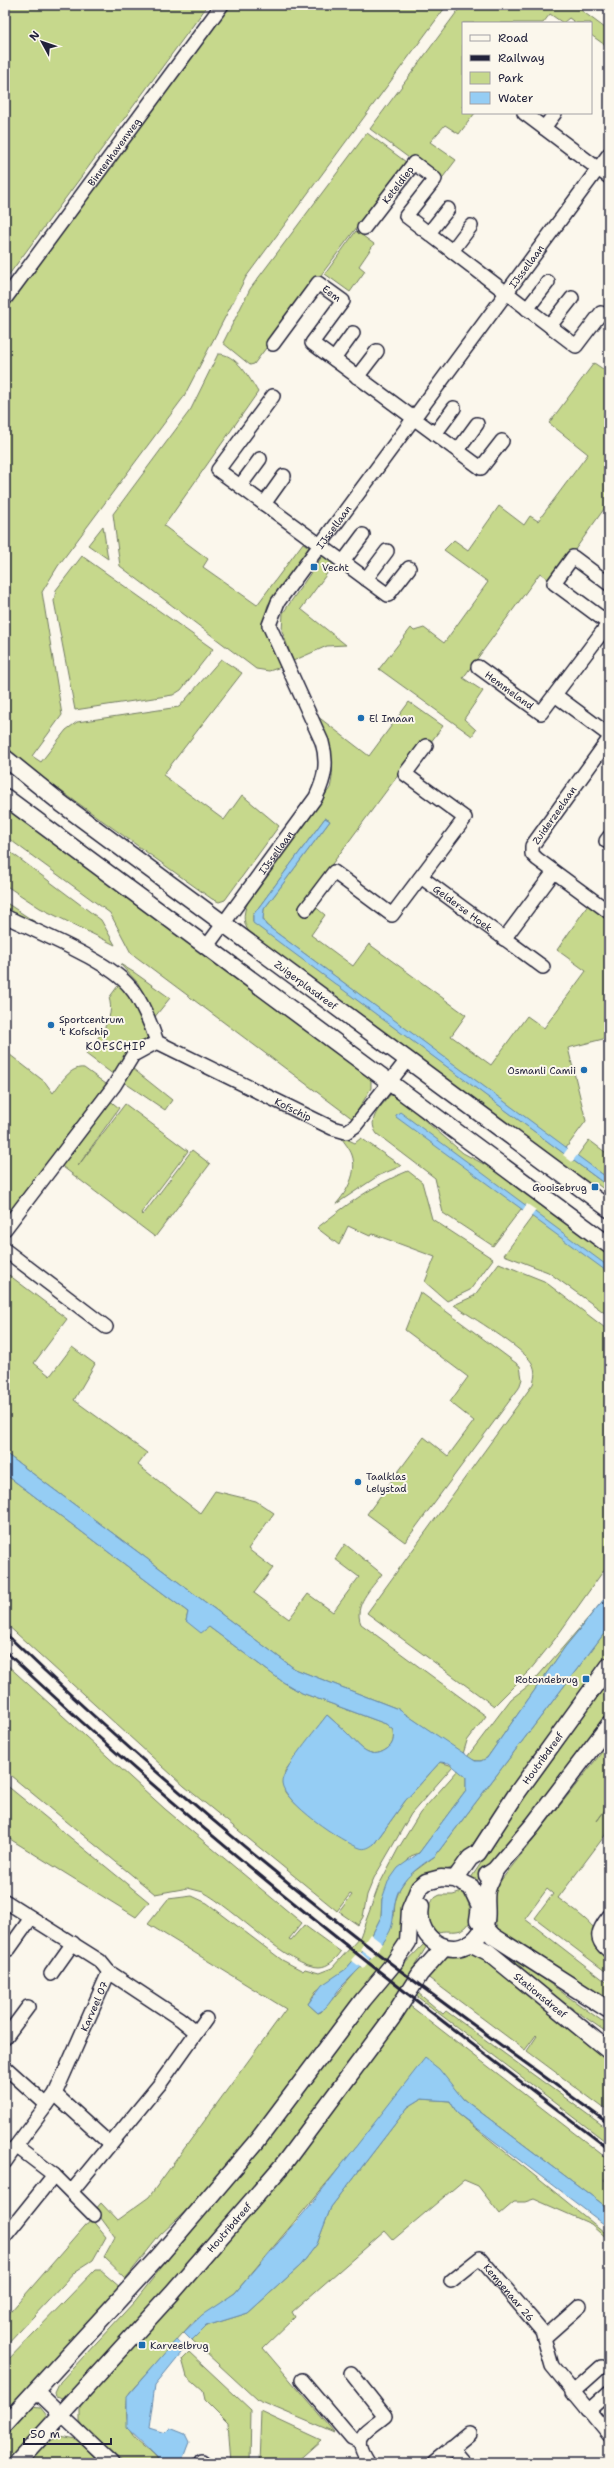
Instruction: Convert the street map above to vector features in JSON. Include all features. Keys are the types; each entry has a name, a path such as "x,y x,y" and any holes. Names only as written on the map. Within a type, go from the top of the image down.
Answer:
{"main road":[{"name":"Zuigerplasdreef","path":"5,758 62,804 609,1209"},
{"path":"5,797 609,1245"},
{"name":"Houtribdreef","path":"470,1889 478,1852 517,1793 609,1666"},
{"path":"481,1923 477,1937 470,1943 454,1948 429,1939 419,1918 424,1899 434,1888 454,1887 487,1891 495,1870 533,1825 609,1725"},
{"path":"5,2424 160,2255 257,2140 363,2000 394,1963 404,1960 429,1939 461,1937 487,1918 470,1889"},
{"name":"Stationsdreef","path":"481,1923 503,1944 609,2010"},
{"name":"Houtribdreef","path":"17,2463 62,2415 282,2166 392,2018 420,1974 429,1939"},
{"name":"Stationsdreef","path":"470,1943 488,1952 609,2051"}],"street":[{"name":"Binnenhavenweg","path":"5,299 222,5"},
{"path":"525,114 609,177"},
{"path":"544,128 554,114"},
{"name":"IJssellaan","path":"207,946 316,797 324,780 326,754 322,742 269,626 278,602 609,154"},
{"name":"Keteldiep","path":"364,228 414,163 435,179 406,216 576,346 601,313"},
{"path":"429,233 448,209"},
{"path":"452,251 471,226"},
{"path":"527,309 548,282"},
{"name":"Eem","path":"273,344 318,283 343,301 312,343 482,468 502,441"},
{"path":"550,326 572,298"},
{"path":"334,359 353,333"},
{"path":"357,377 377,351"},
{"path":"273,396 218,470 388,596 409,568"},
{"path":"435,434 454,408"},
{"path":"458,450 477,424"},
{"path":"240,486 260,459"},
{"path":"264,504 284,476"},
{"path":"343,562 363,535"},
{"path":"366,579 386,551"},
{"name":"Hemmeland","path":"478,667 541,714 609,623 554,583 573,557 609,584"},
{"path":"555,695 609,736"},
{"name":"Zuiderzeelaan","path":"609,739 534,840 532,854 609,912"},
{"path":"306,909 334,872 392,915 465,818 406,774 426,746"},
{"path":"504,939 554,872"},
{"name":"Gelderse Hoek","path":"421,876 543,967"},
{"path":"5,916 96,961 115,973 131,987 153,1030 156,1042 133,1055 114,1086 5,1229"},
{"name":"Kofschip","path":"156,1042 332,1128 346,1132 355,1126 408,1060"},
{"path":"5,1250 106,1327"},
{"path":"5,1901 100,1961 109,1972"},
{"path":"609,1916 600,1928 599,1940 600,1945 609,1952"},
{"path":"9,1949 31,1918"},
{"path":"51,1974 73,1943"},
{"name":"Karveel 07","path":"5,2162 51,2100 109,1972 180,2019 196,2032"},
{"path":"5,2038 28,2007"},
{"path":"72,2191 159,2085 206,2019"},
{"path":"5,2067 110,2144"},
{"path":"16,2146 54,2175 72,2191 94,2215"},
{"path":"5,2236 54,2175"},
{"name":"Kempenaar 26","path":"451,2282 480,2258 542,2331 552,2366 572,2393 609,2435"},
{"path":"544,2338 580,2306"},
{"path":"572,2393 601,2367"},
{"path":"350,2373 385,2416 362,2435 359,2442 359,2448 369,2463"},
{"path":"302,2380 352,2439 359,2442"},
{"path":"36,2391 112,2463"},
{"path":"588,2410 609,2392"},
{"path":"434,2463 469,2434"},
{"path":"452,2448 464,2463"}],"green space":[{"path":"5,5 208,5 5,280"},
{"path":"230,5 447,5 246,277 183,398 58,566 42,592 62,715 32,756 41,762 66,730 77,722 179,707 221,659 242,673 163,775 224,820 242,795 279,826 225,900 219,902 212,899 5,751 5,311"},
{"path":"462,5 574,5 609,31 609,48 592,36 592,22 575,22 569,18 564,22 562,22 550,14 544,22 462,22 462,114 474,114 459,134 445,125 430,142 456,160 440,181 370,129"},
{"path":"367,133 406,162 254,364 250,365 223,343 250,289"},
{"path":"356,231 374,244 359,266 365,271 350,292 325,274"},
{"path":"218,354 225,355 236,362 247,374 258,392 164,526 208,559 203,567 257,605 303,543 309,547 268,605 265,621 267,637 281,667 269,671 256,669 120,566 113,514 191,409"},
{"path":"594,363 609,373 609,502 552,582 540,573 463,678 483,691 464,719 476,730 472,736 379,669 411,628 414,631 424,628 444,643 488,582 444,550 454,540 468,550 499,506 524,525 530,516 538,521 588,454 549,423"},
{"path":"103,526 108,559 88,545"},
{"path":"323,555 334,564 301,609 346,645 327,646 293,661 282,631 283,613"},
{"path":"82,556 213,649 181,690 173,695 75,710 54,601 56,590"},
{"path":"409,702 443,726 427,747 422,743 306,899 325,915 311,935 353,966 369,944 466,1015 451,1036 491,1065 527,1016 544,1028 586,971 557,950 588,905 609,921 609,1031 603,1039 568,1048 586,1121 566,1148 266,925 263,919 264,909 330,821 325,818 253,915 253,922 609,1187 609,1193 597,1184 594,1188 585,1182 251,935 246,927 244,915 248,902 330,788 332,778 332,760 325,734 317,716 369,756"},
{"path":"5,807 371,1079 371,1088 353,1119 131,953 110,913 5,836"},
{"path":"5,848 101,920 115,945 40,908 5,885"},
{"path":"5,902 35,922 5,909"},
{"path":"120,964 170,998 153,1019 138,983"},
{"path":"120,983 133,1001 152,1039 135,1048 114,1075 86,1054 105,1028 111,1006 109,998"},
{"path":"5,1051 45,1082 53,1093 70,1072 79,1068 84,1068 106,1084 5,1219"},
{"path":"132,1068 172,1100 165,1110 122,1081"},
{"path":"394,1094 463,1153 493,1169 609,1255 609,1316 548,1272 504,1255 532,1217 521,1209 493,1246 443,1213 435,1178 377,1134 374,1129 373,1123 376,1113 390,1095"},
{"path":"108,1099 119,1108 78,1166 125,1104 188,1151 141,1213 143,1215 192,1150 210,1164 155,1237 59,1164"},
{"path":"340,1136 355,1143 361,1138 401,1166 378,1176 336,1204 347,1188 354,1168 351,1153"},
{"path":"589,1140 609,1155 609,1179 577,1156"},
{"path":"408,1171 422,1182 432,1219 493,1259 470,1290 447,1301 425,1282 435,1257 373,1234 370,1236 348,1226 339,1245 317,1228 360,1196"},
{"path":"499,1263 544,1281 609,1331 609,1563 555,1639 530,1670 494,1706 367,1613 533,1384 535,1371 532,1363 526,1356 496,1332 454,1305 474,1296"},
{"path":"5,1272 67,1319 34,1363 50,1376 72,1347 95,1364 74,1400 147,1453 138,1465 200,1513 215,1491 256,1501 274,1513 248,1549 273,1568 254,1593 289,1619 308,1594 333,1612 359,1577 335,1559 345,1544 382,1574 368,1591 361,1604 359,1617 361,1624 486,1716 467,1741 463,1754 398,1709 295,1669 5,1453"},
{"path":"420,1292 520,1366 522,1379 519,1388 405,1542 367,1514 424,1437 448,1456 474,1421 450,1402 468,1377 405,1330"},
{"path":"5,1474 188,1612 186,1621 209,1627 283,1682 302,1693 386,1724 393,1730 393,1741 391,1745 387,1749 375,1754 364,1750 327,1715 285,1771 285,1792 304,1811 314,1818 337,1830 374,1844 405,1801 440,1762 453,1766 411,1814 374,1878 367,1895 363,1917 358,1925 339,1912 352,1895 350,1894 337,1911 184,1786 5,1623"},
{"path":"602,1602 565,1647 487,1758 482,1761 477,1761 467,1757 511,1699 532,1683"},
{"path":"609,1627 609,1656 475,1846 457,1866 426,1877 398,1946 210,2188 160,2235 126,2278 104,2257 115,2237 95,2210 101,2203 117,2220 149,2197 286,2009 148,1924 168,1899 192,1896 207,1903 282,1960 303,1971 305,1969 319,1973 332,1968 360,1937 379,1885 398,1849 420,1813 458,1770 466,1777 466,1790 419,1853 411,1856 382,1899 381,1917 368,1943 346,1969 316,1991 308,2004 318,2013 321,2012 376,1949 394,1916 395,1902 400,1888 408,1876 435,1856"},
{"path":"5,1663 165,1809 302,1923 289,1939 291,1940 304,1925 341,1952 337,1957 329,1964 322,1967 307,1965 278,1948 203,1892 188,1888 155,1894 5,1771"},
{"path":"609,1680 609,1715 535,1813 474,1884 469,1881 521,1803"},
{"path":"609,1743 609,1804 597,1821 609,1805 609,1830 558,1898 579,1914 595,1929 605,1948 609,1974 535,1918 553,1894 547,1889 525,1919 609,1984 609,2005 500,1933 495,1921 493,1902 495,1890 498,1884"},
{"path":"5,1784 149,1902 136,1917 5,1836"},
{"path":"462,1892 469,1906 469,1923 461,1930 442,1931 436,1933 428,1917 428,1907 430,1902 440,1895 453,1895"},
{"path":"485,1937 609,2026 609,2034 512,1966 482,1941"},
{"path":"425,1943 428,1944 389,2006 348,2066 305,2124 260,2180 165,2290 67,2397 63,2399 56,2397 55,2393 60,2382 135,2301 385,1984"},
{"path":"469,1951 479,1954 609,2057 609,2112 527,2051 537,2036 536,2035 525,2050 426,1976 446,1955"},
{"path":"417,1992 443,2014 446,2011 609,2130 609,2144 415,1995"},
{"path":"409,2005 609,2160 609,2174 604,2180 606,2182 609,2178 609,2209 463,2099 435,2066 345,2161 235,2293 192,2323 130,2392 127,2400 127,2411 130,2431 137,2440 154,2454 160,2463 124,2463 85,2428 80,2421 80,2407 112,2369 197,2277 265,2197 339,2102"},
{"path":"421,2099 450,2101 457,2113 609,2236 609,2240 591,2224 534,2199 525,2202 514,2202 500,2214 478,2186 464,2180 393,2240 385,2231 292,2312 295,2317 263,2348 335,2433 257,2400 192,2340 206,2326 248,2313 301,2265 317,2244 331,2207 408,2107"},
{"path":"91,2219 106,2237 93,2260 76,2271 5,2347 5,2318"},
{"path":"95,2270 100,2270 121,2288 5,2414 5,2363"},
{"path":"189,2352 251,2410 250,2463 231,2463 228,2423 205,2400 203,2391 187,2377 182,2359"},
{"path":"31,2406 40,2407 48,2417 5,2463 5,2433"},
{"path":"261,2412 321,2440 295,2463 259,2463"},
{"path":"59,2436 76,2439 100,2463 25,2463 44,2442"}],"water":[{"path":"325,818 330,821 264,909 263,919 266,925 609,1179 609,1187 253,923 253,915"},
{"path":"400,1112 609,1267 609,1273 396,1117 396,1115"},
{"path":"5,1453 295,1669 398,1709 475,1761 481,1761 487,1758 565,1647 609,1593 609,1627 435,1856 415,1870 404,1882 397,1895 390,1931 381,1946 339,1989 326,2008 318,2013 308,2004 322,1985 346,1969 368,1943 381,1917 382,1899 388,1882 398,1868 419,1853 466,1790 466,1777 449,1763 440,1762 405,1801 374,1844 364,1849 340,1838 315,1821 292,1801 285,1791 282,1783 283,1777 293,1759 327,1715 364,1750 375,1754 387,1749 391,1745 393,1741 393,1730 386,1724 302,1693 283,1682 209,1627 201,1633 186,1621 188,1612 5,1474"},
{"path":"425,2058 439,2069 463,2099 609,2209 609,2228 457,2113 450,2101 421,2099 408,2107 331,2207 317,2244 301,2265 248,2313 206,2326 192,2340 184,2332 202,2315 235,2293 308,2208"},
{"path":"176,2340 185,2348 155,2385 149,2428 165,2433 170,2428 185,2434 189,2442 181,2463 160,2463 157,2457 127,2428 127,2396"}],"pier":[{"path":"569,1147 578,1154 572,1162 563,1155"},
{"path":"527,1204 536,1210 530,1218 522,1211"},
{"path":"370,1934 383,1944 372,1958 360,1949"},
{"path":"359,1951 370,1960 363,1969 351,1960"}],"railway":[{"path":"5,1633 87,1710 171,1785 301,1893 410,1978 609,2124"},
{"path":"5,1651 77,1718 151,1783 300,1908 453,2030 609,2149"}],"place":[{"name":"Vecht","path":"314,567"},
{"name":"El Imaan","path":"361,718"},
{"name":"Sportcentrum 't Kofschip","path":"51,1025"},
{"name":"Osmanli Camii","path":"584,1070"},
{"name":"Gooisebrug","path":"595,1187"},
{"name":"Taalklas Lelystad","path":"358,1482"},
{"name":"Rotondebrug","path":"586,1679"},
{"name":"Karveelbrug","path":"142,2345"}],"district":[{"name":"KOFSCHIP","path":"116,1046"}]}
